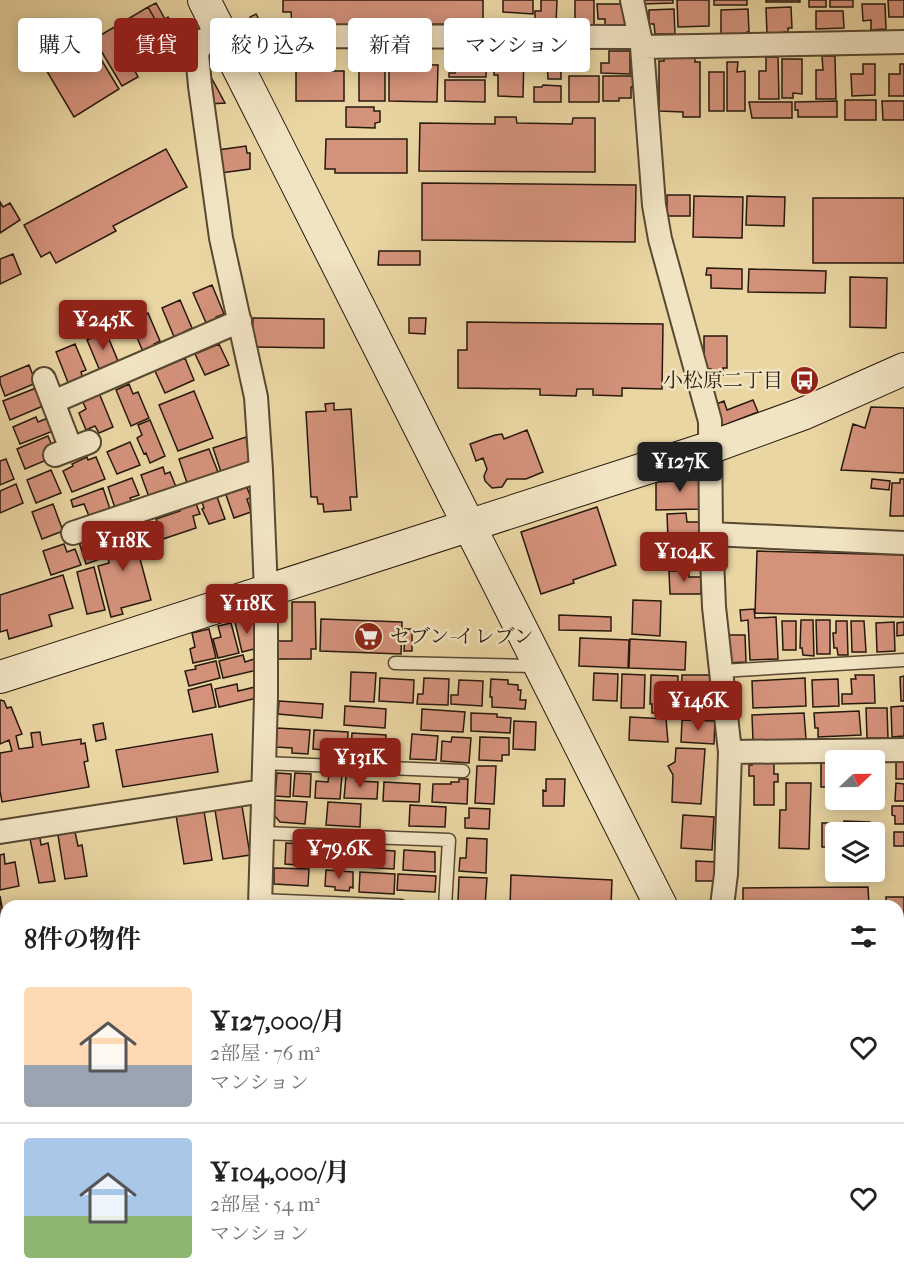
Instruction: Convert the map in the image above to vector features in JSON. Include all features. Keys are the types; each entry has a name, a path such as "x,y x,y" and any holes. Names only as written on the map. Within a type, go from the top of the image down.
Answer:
{"street":[{"path":"204,0 213,18"},
{"path":"632,0 641,42 654,205 660,239 710,421 714,607 730,752 726,874 723,900"},
{"path":"210,38 205,39 197,53 200,86 221,238 256,397 261,470 266,591 266,697 260,900"},
{"path":"336,38 641,42 904,42"},
{"path":"240,72 659,900"},
{"path":"53,402 127,358 240,321"},
{"path":"0,677 709,448 805,413 904,369"},
{"path":"44,380 72,449"},
{"path":"73,533 261,470"},
{"path":"711,534 904,543"},
{"path":"730,752 904,750"},
{"path":"0,832 262,791"}],"lane":[{"path":"721,670 904,660"},
{"path":"395,663 541,666"},
{"path":"263,763 463,771"},
{"path":"262,833 449,840 445,900"}],"building":[{"path":"283,0 483,0 483,18 444,18 444,24 432,24 432,18 348,18 348,25 336,25 336,18 291,18 291,12 283,12"},
{"path":"503,0 533,0 533,14 503,12"},
{"path":"541,0 557,0 556,18 535,18 535,11 541,11"},
{"path":"575,0 594,0 594,25 590,25 590,18 575,18"},
{"path":"642,0 673,0 673,3 643,4"},
{"path":"677,0 709,0 709,26 678,27"},
{"path":"714,0 747,0 747,5 714,5"},
{"path":"766,0 800,0 800,2 766,2"},
{"path":"809,0 826,0 826,7 809,7"},
{"path":"830,0 853,0 853,7 830,7"},
{"path":"888,0 904,0 904,17 889,17"},
{"path":"156,3 164,18 154,18 148,7"},
{"path":"597,4 625,4 627,30 605,30 605,19 598,19"},
{"path":"862,4 885,4 886,29 871,30 871,20 863,21"},
{"path":"148,7 154,18 129,18"},
{"path":"791,7 792,28 784,32 784,36 767,34 766,8"},
{"path":"674,9 675,34 655,34 654,24 649,24 649,10"},
{"path":"748,9 749,32 747,35 721,36 721,10"},
{"path":"816,11 843,11 844,28 816,29"},
{"path":"114,27 114,72 136,72 138,77 122,86 102,52 102,34"},
{"path":"609,51 630,51 630,74 601,73 601,63 609,63"},
{"path":"664,55 695,55 695,62 700,62 700,117 683,117 683,112 659,111 659,61 664,61"},
{"path":"822,56 835,56 836,99 816,99 816,70 823,70"},
{"path":"766,57 778,57 779,99 759,99 759,71 766,71"},
{"path":"782,59 802,59 802,94 793,93 793,98 782,98"},
{"path":"102,61 119,89 74,117 47,72 102,72"},
{"path":"727,62 738,62 737,72 745,71 745,111 727,111"},
{"path":"863,64 875,64 875,95 852,96 851,74 863,74"},
{"path":"900,64 904,64 904,96 889,96 889,74 900,74"},
{"path":"432,65 438,65 437,102 389,101 389,72 432,72"},
{"path":"344,71 344,101 296,101 296,72"},
{"path":"359,72 385,72 385,101 359,101"},
{"path":"486,72 486,77 449,77 449,73"},
{"path":"494,72 524,72 523,97 498,96 498,75 494,75"},
{"path":"548,72 561,72 561,79 548,79"},
{"path":"709,72 724,72 724,111 709,111"},
{"path":"569,76 599,76 599,102 569,102"},
{"path":"603,76 635,76 635,87 631,87 631,98 603,101"},
{"path":"209,79 212,79 225,103 210,104"},
{"path":"445,80 485,80 485,102 445,101"},
{"path":"561,86 561,102 534,102 534,87"},
{"path":"845,100 876,100 876,120 845,120"},
{"path":"837,101 837,117 798,117 798,110 795,110 795,102"},
{"path":"882,101 904,101 904,120 883,120"},
{"path":"749,102 792,102 792,118 752,118"},
{"path":"346,107 374,107 374,111 380,111 380,122 375,123 375,128 346,127"},
{"path":"495,117 516,117 517,123 572,124 573,118 595,118 595,172 419,171 420,123 495,124"},
{"path":"326,139 407,139 407,173 335,173 335,169 325,169"},
{"path":"246,146 247,153 250,153 250,169 221,173 218,150"},
{"path":"166,149 187,187 113,226 116,231 56,263 50,252 41,257 24,225"},
{"path":"422,183 636,185 635,242 422,240"},
{"path":"667,195 690,195 690,216 667,216"},
{"path":"694,196 743,197 742,238 693,237"},
{"path":"747,196 785,197 784,226 746,225"},
{"path":"813,198 904,198 904,263 813,263"},
{"path":"0,202 3,207 10,203 20,220 0,233"},
{"path":"379,251 420,251 420,265 378,265"},
{"path":"13,254 21,274 0,284 0,259"},
{"path":"707,268 742,269 742,289 711,288 711,275 706,275"},
{"path":"749,269 826,271 825,293 748,292"},
{"path":"850,277 887,278 886,328 850,327"},
{"path":"212,285 224,314 216,317 218,320 207,325 193,293"},
{"path":"180,300 192,328 184,332 186,335 175,339 162,308"},
{"path":"148,313 160,341 154,344 156,348 144,354 130,321"},
{"path":"253,318 324,319 324,348 252,347"},
{"path":"409,318 426,318 425,334 409,333"},
{"path":"467,322 663,324 662,389 622,388 622,396 593,395 593,389 577,389 576,396 540,395 540,389 458,388 458,350 467,350"},
{"path":"106,332 118,361 100,371 87,340"},
{"path":"704,336 727,336 727,368 723,368 724,375 711,375 711,369 704,369"},
{"path":"75,344 86,370 81,372 83,379 69,385 56,352"},
{"path":"219,344 229,365 205,375 195,354"},
{"path":"185,358 194,380 165,393 155,371"},
{"path":"29,365 36,383 5,396 0,377"},
{"path":"129,384 133,394 138,392 149,418 131,426 116,390"},
{"path":"36,388 43,406 10,420 3,401"},
{"path":"194,391 213,438 178,451 159,405"},
{"path":"99,393 113,427 99,433 95,426 86,430 79,413 86,409 82,400"},
{"path":"753,400 758,412 722,426 714,405 724,401 727,410"},
{"path":"334,403 334,410 351,409 357,497 350,497 351,510 324,512 323,504 318,504 317,497 311,497 306,412 326,411 325,404"},
{"path":"871,407 904,408 904,473 841,470 853,424 865,428"},
{"path":"36,417 38,422 48,418 53,431 20,444 13,427"},
{"path":"150,420 165,456 150,463 137,438 142,435 138,425"},
{"path":"527,430 543,472 526,479 507,479 502,487 492,488 485,481 484,476 487,469 483,458 476,461 470,444 495,435 502,434 504,439"},
{"path":"48,436 53,448 49,459 25,469 17,449"},
{"path":"246,437 250,462 221,472 213,448"},
{"path":"130,442 140,465 117,474 107,452"},
{"path":"209,449 218,472 187,483 179,459"},
{"path":"87,457 88,460 96,457 105,479 72,492 63,471"},
{"path":"6,459 14,479 0,485 0,461"},
{"path":"163,467 165,474 170,472 176,487 149,497 141,475"},
{"path":"698,469 698,480 701,480 702,509 656,510 656,482 678,481 678,477"},
{"path":"51,470 61,493 36,503 27,480"},
{"path":"132,478 139,495 130,498 132,502 115,508 108,487"},
{"path":"872,479 890,481 889,490 871,488"},
{"path":"900,479 904,479 904,516 890,516 892,483 900,483"},
{"path":"16,484 23,503 0,513 0,491"},
{"path":"246,485 251,498 247,499 251,512 234,518 225,492"},
{"path":"103,488 110,509 89,516 84,504 73,507 71,500"},
{"path":"216,494 225,519 209,524 202,509 204,508 201,499"},
{"path":"195,501 200,514 193,516 196,528 163,539 156,519 180,511 178,506"},
{"path":"53,504 63,531 42,539 32,512"},
{"path":"597,507 616,565 541,594 521,532"},
{"path":"686,513 687,522 699,522 699,538 668,539 667,514"},
{"path":"131,525 151,600 121,608 123,614 111,617 98,566 109,563 102,533"},
{"path":"92,534 100,559 86,564 78,539"},
{"path":"700,541 700,567 658,567 658,560 669,560 669,542"},
{"path":"64,544 67,552 75,549 81,565 51,575 43,551"},
{"path":"757,551 904,555 904,617 755,613"},
{"path":"94,567 105,610 87,614 77,572"},
{"path":"669,571 689,571 689,577 701,577 701,594 670,594"},
{"path":"63,575 73,608 49,615 52,626 9,639 7,630 0,632 0,595"},
{"path":"633,600 661,601 660,636 632,634"},
{"path":"292,602 315,602 316,649 311,649 311,659 277,659 277,641 292,641"},
{"path":"754,609 755,618 776,617 778,659 750,660 748,620 741,621 740,610"},
{"path":"559,615 611,617 611,631 559,630"},
{"path":"253,618 258,648 242,652 235,622"},
{"path":"321,619 402,622 401,654 320,651"},
{"path":"801,620 813,620 814,656 803,655 802,648 800,648"},
{"path":"816,620 830,620 830,654 817,654"},
{"path":"782,621 796,621 796,650 783,650"},
{"path":"836,621 847,621 848,655 838,655 837,648 834,648 833,633 836,633"},
{"path":"851,621 864,621 866,652 852,652"},
{"path":"894,622 895,651 877,652 876,623"},
{"path":"904,622 904,635 897,636 897,623"},
{"path":"231,623 239,653 218,658 213,639 221,637 218,626"},
{"path":"209,629 216,658 193,663 190,649 195,647 192,633"},
{"path":"405,629 412,629 412,651 404,651"},
{"path":"726,635 745,635 746,662 727,663"},
{"path":"580,638 629,640 628,668 579,666"},
{"path":"630,639 686,642 685,670 629,668"},
{"path":"243,655 245,662 254,659 257,670 223,678 219,661"},
{"path":"216,661 220,678 189,686 185,671"},
{"path":"351,672 376,673 374,702 350,701"},
{"path":"594,673 618,674 617,701 593,700"},
{"path":"622,674 645,675 644,708 621,708"},
{"path":"651,675 678,676 677,712 652,713"},
{"path":"682,675 710,675 710,694 698,694 698,706 681,706"},
{"path":"855,675 874,675 875,703 842,704 842,694 852,694 851,679 856,679"},
{"path":"904,676 904,701 901,701 900,677"},
{"path":"380,678 414,680 413,703 379,701"},
{"path":"424,678 449,679 448,705 417,704 418,694 423,694"},
{"path":"805,678 806,706 753,708 752,681"},
{"path":"491,679 508,680 508,684 518,685 518,690 521,690 520,700 526,700 525,709 492,707"},
{"path":"838,679 839,706 813,707 812,680"},
{"path":"459,680 483,681 482,706 451,704 451,695 458,695"},
{"path":"211,684 216,707 193,712 188,690"},
{"path":"237,684 238,691 255,687 257,698 219,707 215,689"},
{"path":"0,700 4,701 7,708 11,707 22,734 16,736 19,749 33,747 31,733 40,732 42,745 81,739 81,744 85,743 88,761 84,762 89,787 2,802 0,753 12,751 9,740 0,744"},
{"path":"279,701 323,704 322,718 278,714"},
{"path":"345,706 386,709 385,728 344,725"},
{"path":"904,706 904,736 892,737 891,707"},
{"path":"866,708 887,708 888,738 867,738"},
{"path":"422,709 465,712 463,732 421,730"},
{"path":"859,711 861,735 818,737 814,713"},
{"path":"471,713 497,714 497,717 511,718 510,733 471,731"},
{"path":"804,713 806,739 753,741 752,715"},
{"path":"630,717 666,719 668,742 629,740"},
{"path":"682,720 715,721 714,744 681,742"},
{"path":"514,721 536,722 535,750 513,749"},
{"path":"103,723 106,739 96,741 93,725"},
{"path":"277,728 310,730 308,754 292,753 292,748 276,747"},
{"path":"314,730 348,732 347,752 313,749"},
{"path":"352,733 386,735 385,755 351,753"},
{"path":"212,734 218,772 123,787 116,750"},
{"path":"412,734 438,736 436,760 410,759"},
{"path":"452,737 471,738 469,763 441,761 442,741 451,742"},
{"path":"480,737 509,738 509,755 502,755 502,761 479,760"},
{"path":"676,748 705,749 701,804 672,802 673,775 668,766 675,762"},
{"path":"752,760 774,760 774,774 778,774 778,782 774,782 774,805 754,805 754,776 749,776 749,765 752,765"},
{"path":"821,760 825,760 825,787 821,787"},
{"path":"896,761 904,761 904,779 896,779"},
{"path":"477,766 496,766 494,804 475,803"},
{"path":"277,773 291,774 290,797 275,796"},
{"path":"295,773 311,774 310,797 293,796"},
{"path":"329,774 342,775 340,799 315,798 316,781 328,782"},
{"path":"346,776 356,777 356,781 378,782 377,799 344,798"},
{"path":"459,779 468,779 467,804 432,802 433,784 451,784 451,782 459,782"},
{"path":"546,779 565,779 564,806 543,806"},
{"path":"384,782 420,784 419,802 383,801"},
{"path":"786,783 811,783 809,849 779,848 780,810 786,810"},
{"path":"896,783 904,784 904,801 895,801"},
{"path":"273,800 307,802 305,824 280,822 273,814"},
{"path":"328,802 361,804 360,827 326,825"},
{"path":"410,805 446,807 445,827 409,826"},
{"path":"242,806 250,855 223,859 215,810"},
{"path":"892,806 904,806 904,824 895,824"},
{"path":"469,808 490,809 489,829 465,828 465,818 469,818"},
{"path":"204,811 212,860 184,864 176,815"},
{"path":"683,815 714,817 712,850 681,848"},
{"path":"822,823 825,823 825,847 822,847"},
{"path":"75,832 78,846 82,845 87,876 65,879 58,835"},
{"path":"894,832 904,832 904,846 894,846"},
{"path":"40,838 41,845 48,843 55,881 39,883 30,839"},
{"path":"467,838 487,839 486,873 459,871 460,858 466,858"},
{"path":"286,843 312,845 311,866 285,864"},
{"path":"321,847 353,849 351,867 321,866"},
{"path":"363,849 395,851 394,869 362,867"},
{"path":"404,850 435,852 435,872 403,870"},
{"path":"4,854 5,864 15,862 19,886 0,890 0,855"},
{"path":"696,861 717,862 717,881 696,881"},
{"path":"274,868 309,869 308,886 274,884"},
{"path":"326,870 353,872 353,888 350,887 349,891 335,890 335,887 325,886"},
{"path":"360,872 395,874 394,894 359,892"},
{"path":"398,874 436,876 435,892 397,890"},
{"path":"511,875 612,880 611,900 510,900"},
{"path":"459,877 487,878 485,900 458,900"},
{"path":"868,887 869,900 743,900 743,888"},
{"path":"886,897 904,897 904,900 886,900"}],"place":[{"name":"小松原二丁目","path":"804,380"},
{"name":"セブン-イレブン","path":"369,636"}]}
